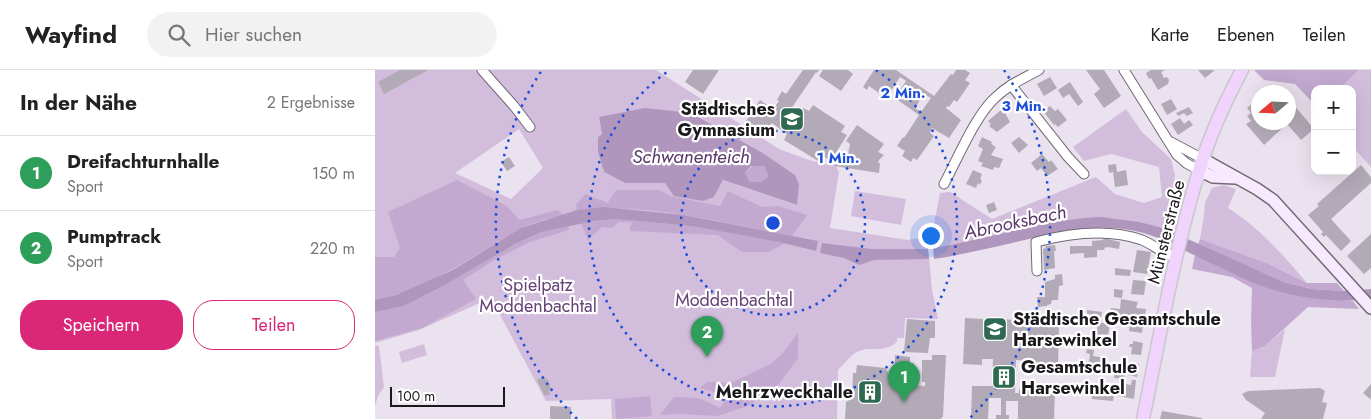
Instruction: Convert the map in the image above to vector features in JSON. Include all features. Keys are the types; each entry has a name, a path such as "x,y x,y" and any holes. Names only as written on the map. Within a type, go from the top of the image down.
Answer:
{"main road":[{"name":"Münsterstraße","path":"1143,419 1182,231 1201,164 1242,70"}],"street":[{"path":"482,70 515,106 529,127"},
{"path":"944,184 979,117 994,98 1011,85 1039,70"},
{"path":"1124,70 1169,141 1201,164 1257,188 1273,200 1371,307"},
{"path":"1011,85 1084,174"},
{"path":"1037,271 1036,242 1068,235 1090,233 1135,238 1145,241 1163,252 1177,255"}],"green space":[{"name":"Moddenbachtal","path":"375,70 656,70 779,149 812,161 836,166 839,172 830,228 908,240 927,237 932,290 938,319 905,318 904,338 897,338 897,342 886,348 864,350 853,354 838,370 837,419 612,419 611,399 546,401 491,298 419,330 375,343","holes":["691,113 763,153 795,175 796,205 723,180 714,197 665,183 625,183 604,172 598,152 598,137 602,134 599,117","519,129 543,168 511,199 455,173"]},
{"path":"1359,70 1371,70 1371,167 1356,150 1356,85 1343,85"},
{"path":"1126,109 1142,132 1171,159 1175,175 1169,232 1163,228 1112,218 933,248 933,229 940,193 950,192 992,219 1096,177 1115,194 1144,203 1162,197 1159,167 1111,154 1084,161 1073,147"},
{"path":"1224,185 1236,189 1228,208 1261,233 1307,283 1267,263 1200,239 1205,203 1212,188"},
{"path":"855,191 906,199 901,225 851,216"},
{"path":"1285,329 1275,377 1250,377 1252,351 1265,346"},
{"path":"424,344 427,355 402,363 399,352"},
{"path":"375,345 379,346 384,387 378,396 375,406"}],"shaded area":[{"path":"1254,70 1359,70 1343,85 1311,85 1311,101 1295,84 1264,80"},
{"path":"752,166 764,166 768,176 761,182 750,182 745,173"},
{"path":"457,180 507,206 519,220 558,210 563,215 525,227 451,270 415,288 375,300 375,257 394,257 400,248 388,212"},
{"path":"616,190 659,190 670,196 720,206 728,191 762,207 778,206 807,215 792,236 658,211 604,208 577,210 576,205 585,194 608,203"},
{"path":"617,219 691,226 785,243 769,252 742,252 718,235 629,231 632,222 618,222 613,228 602,227 588,240 581,223"},
{"path":"568,226 569,230 530,242 496,259 463,280 476,299 422,328 375,341 375,312 404,306 445,285 515,244 541,232"},
{"path":"1200,239 1267,263 1307,283 1337,283 1344,291 1312,289 1284,282 1198,245"},
{"path":"1195,255 1272,290 1301,296 1353,301 1359,309 1308,307 1265,346 1252,351 1252,288 1232,277 1192,269"},
{"path":"798,333 798,358 779,384 748,406 717,416 660,415 674,397 699,398 720,408 728,396 700,388 707,382 731,383 771,364 783,353"},
{"path":"650,396 652,416 616,419 615,399"}],"water":[{"name":"Schwanenteich","path":"645,108 691,113 763,153 795,175 799,185 797,205 723,180 714,197 703,201 674,196 665,183 625,183 604,172 598,152 598,137 602,134 599,117","holes":["751,166 764,166 768,176 761,182 750,182 745,173"]},
{"path":"603,207 683,215 818,241 816,251 779,242 691,226 617,219 594,221 541,232 515,244 445,285 404,306 375,312 375,300 396,295 453,270 521,228 577,210"},
{"path":"1102,217 1139,222 1163,228 1284,282 1312,289 1344,291 1371,289 1371,299 1332,300 1279,292 1240,277 1159,238 1119,229 1088,228 1073,230 934,259 933,248 1060,221"},
{"path":"822,243 871,249 928,249 929,259 874,260 859,265 844,258 820,253"}],"building":[{"path":"400,70 428,70 384,94 378,82"},
{"path":"693,70 719,70 703,94 685,82"},
{"path":"803,70 819,70 780,121 790,128 803,108 809,111 813,105 845,126 841,132 847,135 831,161 822,156 818,161 784,140 787,134 772,123 762,136 744,124 760,100 773,109 779,101 777,100 782,91 786,94"},
{"path":"823,70 848,70 853,74 841,91 819,76"},
{"path":"874,70 896,70 934,96 956,70 965,70 970,73 965,80 970,83 957,102 954,100 946,108 961,120 949,138 932,128 930,133 934,136 917,160 913,158 911,162 902,156 905,151 897,146 919,115 895,98 906,81 900,77 886,98 869,86 867,90 863,87","holes":["924,94 931,98 921,112 915,108"]},
{"path":"1086,70 1104,70 1121,96 1104,108 1094,94 1100,89"},
{"path":"1151,70 1165,70 1161,72 1164,78 1167,77 1169,80 1168,84 1158,90 1146,73"},
{"path":"1198,70 1213,70 1214,71 1205,78"},
{"path":"1050,77 1057,88 1044,96 1037,84"},
{"path":"1070,82 1083,102 1078,106 1069,94 1063,98 1058,90"},
{"path":"1171,99 1177,109 1167,115 1161,104"},
{"path":"1251,105 1251,113 1247,108"},
{"path":"1050,106 1055,111 1058,109 1067,120 1058,127 1054,125 1043,111"},
{"path":"1189,107 1193,113 1187,116 1184,113 1178,116 1176,113"},
{"path":"1296,107 1311,125 1311,132 1301,140 1292,130 1296,130"},
{"path":"1001,110 1010,122 997,132 989,126 991,124 988,121"},
{"path":"1251,113 1251,121 1247,116"},
{"path":"1180,118 1184,124 1189,120 1193,125 1178,135 1171,124"},
{"path":"1251,121 1251,130 1246,124"},
{"path":"857,125 884,144 878,152 884,155 878,163 880,163 879,173 834,166 837,153 848,154 850,144 846,141"},
{"path":"1251,130 1280,130 1264,145"},
{"path":"982,137 992,142 991,144 996,147 991,155 1003,159 999,168 994,167 993,170 981,166 983,163 978,161 983,149 978,146"},
{"path":"1019,137 1028,145 1019,153 1011,143"},
{"path":"1042,154 1049,162 1051,160 1058,169 1047,176 1041,168 1037,171 1031,163"},
{"path":"509,157 515,166 507,171 501,162"},
{"path":"1116,164 1117,172 1126,170 1128,185 1115,187 1113,172 1109,173 1108,165"},
{"path":"1361,165 1371,177 1371,183 1331,219 1351,241 1341,251 1326,235 1324,237 1321,234 1323,232 1308,215 1319,206 1317,204 1350,175 1356,175 1356,169"},
{"path":"973,170 982,174 980,185 978,183 976,188 966,184"},
{"path":"994,202 997,210 989,213 986,205"},
{"path":"1371,234 1371,268 1364,274 1347,256"},
{"path":"1104,238 1120,242 1119,249 1108,247 1104,248 1105,250 1097,250 1097,257 1084,258 1084,253 1070,254 1070,246 1092,246 1092,241 1103,240"},
{"path":"1055,245 1055,268 1044,270 1043,249 1046,248 1045,246"},
{"path":"1137,250 1151,252 1147,274 1133,272"},
{"path":"1115,268 1131,270 1130,276 1115,275"},
{"path":"1062,274 1063,285 1059,286 1058,300 1052,300 1051,304 1047,306 1038,307 1037,297 1045,297 1045,282 1055,279 1055,275"},
{"path":"1133,280 1146,281 1144,295 1131,294"},
{"path":"1114,289 1123,290 1122,298 1114,297"},
{"path":"1121,299 1138,302 1136,308 1146,309 1144,321 1134,319 1135,315 1130,314 1129,322 1109,319 1111,308 1120,309"},
{"path":"1087,310 1102,312 1101,317 1089,317 1090,314 1087,314"},
{"name":"Gesamtschule Harsewinkel","path":"965,318 983,319 983,325 995,326 995,319 1018,320 1018,326 1029,327 1029,321 1059,322 1058,368 1028,367 1028,361 1016,360 1015,393 1019,393 1019,389 1055,391 1054,419 1018,419 1018,401 1006,401 1006,415 1009,415 1009,419 996,419 996,415 1001,415 1001,398 989,398 988,419 971,419 972,386 992,386 993,359 982,359 982,365 963,364"},
{"path":"907,319 935,321 935,338 930,338 928,353 904,352"},
{"path":"1104,321 1110,323 1108,335 1101,334 1101,338 1104,339 1103,344 1091,342 1092,330 1097,331 1098,322 1104,323"},
{"path":"1130,322 1143,324 1142,333 1129,331"},
{"path":"1133,341 1143,343 1141,355 1131,354 1132,347 1129,347 1130,344 1133,344"},
{"path":"1087,349 1094,350 1093,356 1105,358 1103,369 1088,367 1090,354 1086,353"},
{"path":"895,355 910,357 910,363 914,363 913,385 925,386 925,382 922,382 922,360 932,360 932,355 946,355 943,417 941,419 845,419 846,402 852,398 853,373 856,373 857,365 885,368 888,372 888,380 894,381"},
{"path":"1129,362 1139,364 1137,377 1125,374 1124,379 1114,378 1115,371 1121,373 1122,369 1128,369"},
{"path":"543,377 549,382 550,395 544,395 537,380"},
{"path":"1132,380 1136,380 1134,399 1114,395 1113,401 1092,399 1091,393 1094,392 1095,387 1099,388 1100,383 1112,384 1111,389 1124,390 1125,384 1131,385"},
{"path":"1371,384 1371,398 1370,399 1363,393"},
{"path":"1320,388 1325,391 1322,402 1327,403 1323,419 1261,419 1265,413 1246,400 1242,394 1248,391"},
{"path":"550,406 571,407 571,419 550,419"},
{"path":"1162,411 1202,418 1202,419 1160,419"}],"place":[{"name":"Städtisches Gymnasium","path":"792,119"},
{"name":"Städtische Gesamtschule Harsewinkel","path":"995,329"},
{"name":"Pumptrack","path":"707,357"},
{"name":"Gesamtschule Harsewinkel","path":"1004,377"},
{"name":"Mehrzweckhalle","path":"870,392"},
{"name":"Dreifachturnhalle","path":"904,402"}],"water label":[{"name":"Abrooksbach","path":"1015,222"}],"park label":[{"name":"Spielpatz Moddenbachtal","path":"538,295"}]}
